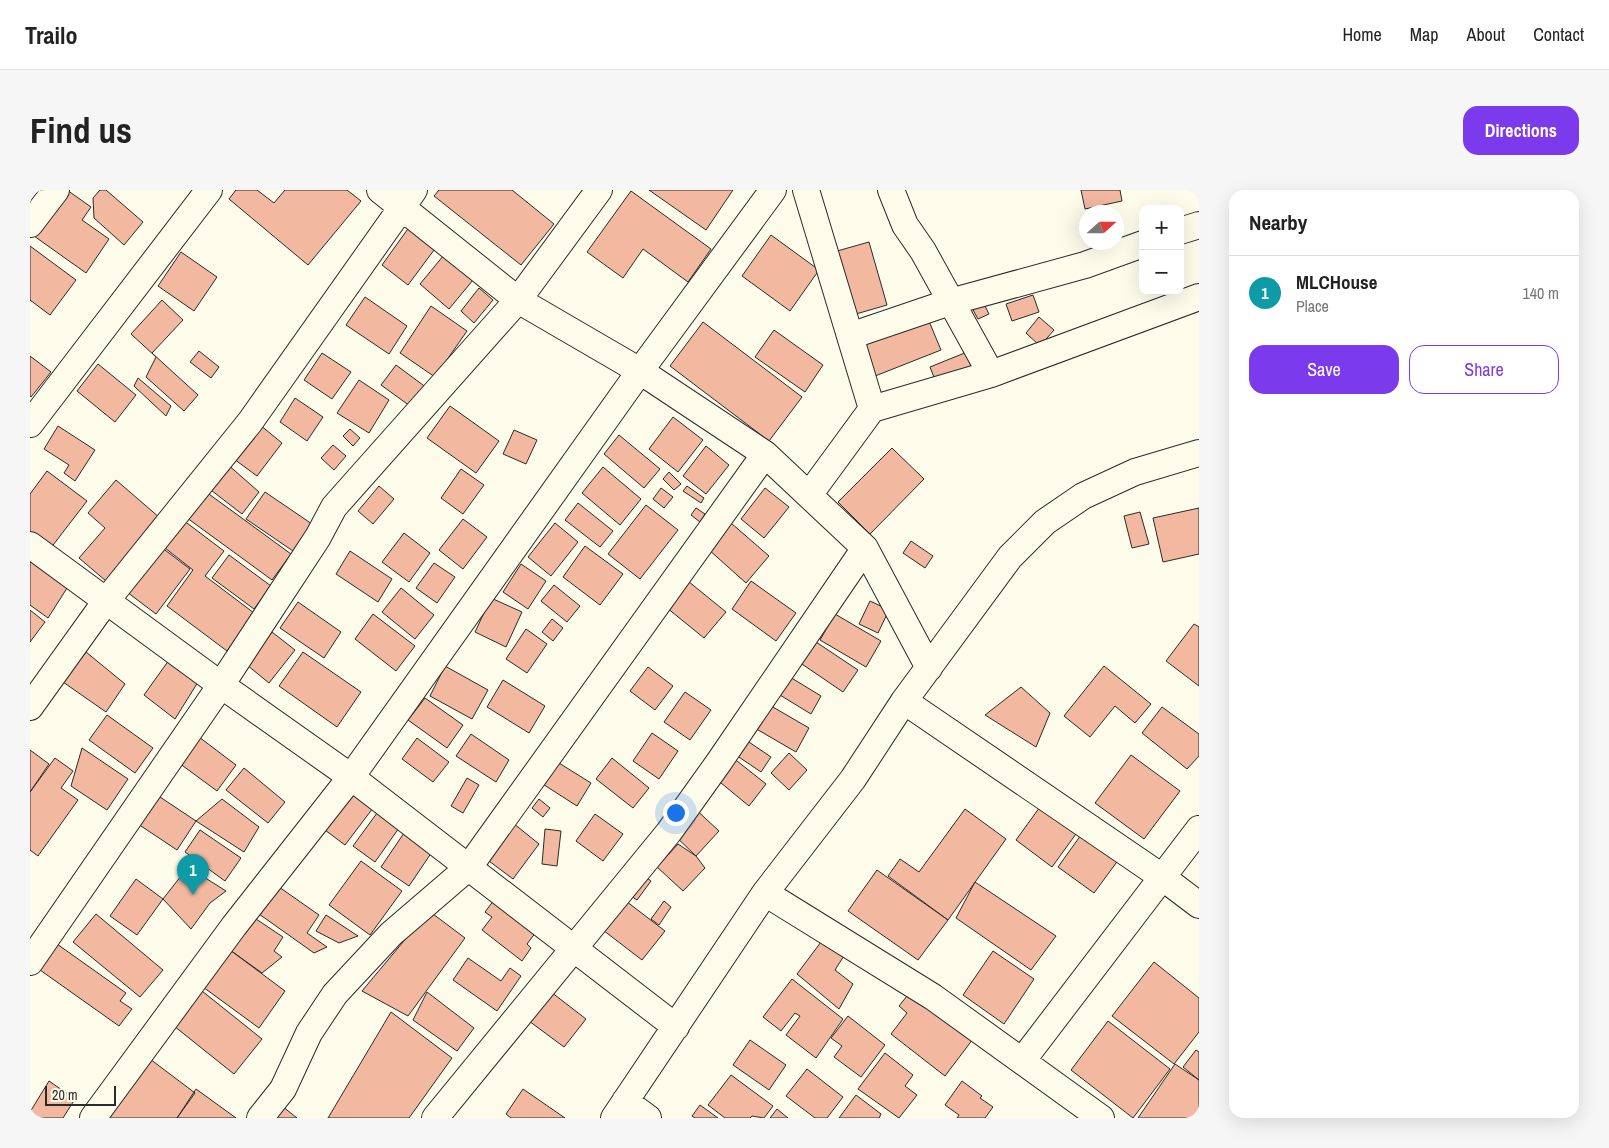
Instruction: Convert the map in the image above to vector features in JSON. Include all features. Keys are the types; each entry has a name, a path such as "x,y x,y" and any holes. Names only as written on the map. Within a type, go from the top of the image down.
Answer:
{"street":[{"path":"30,224 56,190"},
{"path":"30,424 209,190"},
{"path":"380,190 408,198 518,300 640,371 765,454 865,548 929,668"},
{"path":"30,962 221,685 318,537 334,507 518,300 598,190"},
{"path":"93,1118 234,926 351,777 640,371 773,190"},
{"path":"806,190 872,408"},
{"path":"891,190 906,225 923,251 991,374"},
{"path":"30,707 106,601 250,422 408,198"},
{"path":"1184,230 1199,225"},
{"path":"850,336 950,302 1085,264 1139,245"},
{"path":"809,495 872,408 991,374 1199,297"},
{"path":"648,1118 619,1110 764,893 853,779 904,701 1010,557 1045,522 1083,496 1136,472 1199,453"},
{"path":"260,1118 283,1089 309,1033 335,994 391,934 469,867 765,454"},
{"path":"30,545 221,685 351,777 676,1027"},
{"path":"435,1118 680,816 865,548"},
{"path":"904,701 1162,877 1199,905"},
{"path":"1022,1061 1199,829"},
{"path":"764,893 933,997 1101,1118"}],"building":[{"path":"67,190 91,207 82,220 109,239 86,273 34,236"},
{"path":"100,190 106,190 143,222 124,245 94,218 93,198"},
{"path":"236,190 257,190 274,203 285,190 347,190 361,201 308,265 229,199"},
{"path":"439,190 512,190 554,224 521,265 434,196"},
{"path":"649,190 733,190 706,230"},
{"path":"1081,190 1120,190 1122,201 1104,205 1084,205"},
{"path":"631,191 711,249 688,282 643,249 623,278 587,252"},
{"path":"410,226 437,246 408,285 382,265"},
{"path":"771,235 819,270 790,311 742,276"},
{"path":"869,242 887,305 849,316 830,253"},
{"path":"30,246 76,280 50,315 30,300"},
{"path":"181,252 217,277 194,311 158,286"},
{"path":"444,255 473,280 449,309 420,284"},
{"path":"479,288 493,300 474,323 461,311"},
{"path":"1033,295 1039,312 1012,321 1006,304"},
{"path":"365,297 407,326 389,354 346,325"},
{"path":"162,300 183,320 152,353 198,395 184,411 146,377 156,357 131,334"},
{"path":"983,302 989,314 978,319 972,308"},
{"path":"431,306 467,331 435,377 400,353"},
{"path":"926,314 941,350 870,378 855,342"},
{"path":"1039,317 1054,330 1040,346 1026,333"},
{"path":"703,322 802,397 769,441 670,366"},
{"path":"774,330 823,365 805,392 755,357"},
{"path":"972,350 979,368 937,385 930,367"},
{"path":"199,351 219,367 211,378 190,362"},
{"path":"322,353 351,372 332,399 304,380"},
{"path":"30,356 51,372 31,397 30,396"},
{"path":"98,364 136,395 115,422 77,391"},
{"path":"396,365 431,391 417,411 381,385"},
{"path":"138,378 171,406 166,416 134,386"},
{"path":"359,380 389,400 369,433 337,413"},
{"path":"295,398 323,417 307,441 280,422"},
{"path":"450,406 499,441 476,473 427,438"},
{"path":"673,417 703,440 678,472 649,449"},
{"path":"260,425 282,443 257,476 234,459"},
{"path":"58,426 95,450 75,481 64,473 69,465 44,449"},
{"path":"350,429 360,438 353,446 343,436"},
{"path":"514,430 537,440 526,464 503,454"},
{"path":"619,435 660,469 644,488 604,454"},
{"path":"333,445 346,456 334,470 321,458"},
{"path":"706,446 729,465 706,494 683,476"},
{"path":"892,448 924,479 870,534 838,502"},
{"path":"226,463 259,492 242,514 207,487"},
{"path":"603,467 641,499 620,525 582,493"},
{"path":"461,469 484,485 463,514 441,498"},
{"path":"47,471 87,501 50,549 30,534 30,494"},
{"path":"669,472 681,484 674,490 663,479"},
{"path":"116,480 160,518 106,581 79,558 105,528 88,513"},
{"path":"379,486 394,499 373,524 358,511"},
{"path":"687,486 704,498 701,503 683,491"},
{"path":"661,488 673,497 664,508 653,499"},
{"path":"765,488 789,507 764,538 741,519"},
{"path":"202,489 291,554 272,580 183,515"},
{"path":"265,492 312,524 293,551 246,519"},
{"path":"578,503 613,531 600,547 565,520"},
{"path":"646,505 678,530 640,579 608,554"},
{"path":"696,508 705,514 700,522 691,515"},
{"path":"1199,508 1199,554 1163,562 1153,518"},
{"path":"1140,512 1149,544 1132,548 1124,516"},
{"path":"179,517 224,551 205,576 254,613 227,651 167,606 193,570 160,544"},
{"path":"463,519 487,537 463,569 439,550"},
{"path":"555,523 578,542 551,576 528,557"},
{"path":"731,523 769,556 746,583 708,549"},
{"path":"404,533 430,553 409,582 382,562"},
{"path":"911,541 933,556 925,568 903,553"},
{"path":"157,544 190,569 156,614 123,589"},
{"path":"585,546 623,574 600,605 563,577"},
{"path":"350,551 392,579 378,602 336,574"},
{"path":"30,553 69,585 48,618 30,605"},
{"path":"229,555 271,586 254,609 212,578"},
{"path":"434,563 455,577 437,603 416,588"},
{"path":"521,564 546,581 528,609 503,592"},
{"path":"683,577 726,612 704,638 661,603"},
{"path":"751,581 796,613 776,641 732,609"},
{"path":"554,585 580,606 567,622 541,601"},
{"path":"401,588 434,615 415,639 382,612"},
{"path":"491,598 522,612 506,647 475,632"},
{"path":"870,601 889,610 878,633 859,624"},
{"path":"298,602 341,632 324,658 280,628"},
{"path":"30,610 45,622 30,642"},
{"path":"373,614 415,646 396,671 355,639"},
{"path":"835,614 881,641 866,667 820,640"},
{"path":"552,619 563,628 553,641 542,632"},
{"path":"1194,624 1199,627 1199,686 1166,661"},
{"path":"526,629 547,644 527,673 506,659"},
{"path":"272,632 295,650 269,683 247,665"},
{"path":"813,640 858,670 843,692 799,662"},
{"path":"86,652 125,684 106,712 63,682"},
{"path":"303,652 361,692 337,727 279,686"},
{"path":"169,660 198,682 175,719 144,695"},
{"path":"445,666 488,690 472,719 430,696"},
{"path":"1104,666 1151,704 1135,723 1115,706 1090,737 1064,716"},
{"path":"648,667 673,686 655,710 630,691"},
{"path":"785,674 821,696 811,714 775,692"},
{"path":"503,680 545,706 529,733 487,707"},
{"path":"1021,687 1050,713 1036,747 985,715"},
{"path":"685,692 711,710 690,740 664,722"},
{"path":"425,698 463,725 447,748 408,720"},
{"path":"766,703 809,728 796,752 753,727"},
{"path":"1162,707 1199,734 1199,756 1187,769 1142,733"},
{"path":"107,715 153,748 135,773 89,740"},
{"path":"652,733 678,751 659,779 633,761"},
{"path":"471,734 509,760 496,782 456,756"},
{"path":"199,737 236,765 217,791 179,763"},
{"path":"417,738 449,762 433,782 402,759"},
{"path":"743,738 771,757 761,772 733,753"},
{"path":"82,748 128,779 107,810 71,786"},
{"path":"30,750 49,764 30,792"},
{"path":"789,753 807,770 789,790 771,773"},
{"path":"1131,755 1180,791 1144,839 1095,803"},
{"path":"732,757 766,784 749,806 715,778"},
{"path":"55,758 73,771 61,788 78,800 38,856 30,850 30,792"},
{"path":"551,758 591,783 577,806 538,781"},
{"path":"612,758 649,788 633,808 596,779"},
{"path":"244,768 285,802 268,823 226,790"},
{"path":"467,778 479,785 463,813 451,806"},
{"path":"350,790 373,808 345,845 321,827"},
{"path":"157,795 196,821 177,850 138,824"},
{"path":"222,799 259,827 244,852 196,821"},
{"path":"539,799 550,808 543,817 532,808"},
{"path":"1045,800 1081,827 1052,867 1016,840"},
{"path":"692,806 719,831 696,856 672,833"},
{"path":"965,809 1006,839 948,920 888,876 900,859 919,872"},
{"path":"377,813 399,828 375,862 353,846"},
{"path":"595,814 623,834 603,861 576,841"},
{"path":"508,819 539,844 513,879 481,855"},
{"path":"1086,828 1122,855 1094,893 1058,867"},
{"path":"545,829 561,831 557,866 542,864"},
{"path":"200,830 241,858 225,881 185,852"},
{"path":"404,833 432,852 409,886 381,867"},
{"path":"678,844 696,856 705,868 683,891 657,867"},
{"path":"361,861 402,891 370,935 329,905"},
{"path":"188,867 226,891 210,903 191,929 163,899"},
{"path":"877,870 948,920 918,960 848,911"},
{"path":"642,874 651,881 637,900 628,894"},
{"path":"136,879 163,899 137,935 110,916"},
{"path":"975,882 1056,936 1031,970 956,918"},
{"path":"279,887 319,915 307,933 327,947 314,953 259,914"},
{"path":"497,896 539,928 527,944 531,948 522,961 482,930 492,917 485,912"},
{"path":"622,898 665,931 642,960 599,927"},
{"path":"664,901 671,907 659,925 651,919"},
{"path":"429,911 465,938 408,1016 362,991"},
{"path":"96,914 163,970 140,997 73,942"},
{"path":"326,915 358,936 339,943 316,931"},
{"path":"253,917 283,937 274,951 282,957 262,973 230,950"},
{"path":"824,938 847,951 835,970 853,984 839,1009 797,974"},
{"path":"57,944 126,993 120,1001 132,1009 119,1026 40,970"},
{"path":"230,950 285,991 259,1028 203,987"},
{"path":"993,951 1034,979 1004,1024 963,995"},
{"path":"468,958 501,981 510,968 521,976 497,1011 453,980"},
{"path":"1154,962 1199,998 1199,1032 1174,1064 1112,1016"},
{"path":"792,979 843,1019 816,1058 786,1035 800,1016 795,1013 781,1031 763,1017"},
{"path":"202,991 262,1039 234,1074 174,1026"},
{"path":"911,991 973,1039 945,1076 891,1034 907,1013 899,1006"},
{"path":"427,992 474,1028 457,1051 413,1020"},
{"path":"551,992 586,1019 564,1047 529,1021"},
{"path":"391,1012 452,1058 409,1118 328,1118"},
{"path":"848,1016 885,1045 861,1077 834,1057 842,1046 831,1038"},
{"path":"1108,1021 1170,1069 1133,1118 1071,1070"},
{"path":"750,1040 786,1065 769,1090 733,1065"},
{"path":"1196,1050 1199,1052 1199,1080 1183,1067"},
{"path":"885,1053 913,1075 905,1086 917,1095 899,1118 858,1089"},
{"path":"150,1059 195,1093 177,1118 106,1118"},
{"path":"1175,1064 1199,1080 1199,1118 1138,1118"},
{"path":"807,1069 843,1097 827,1118 815,1118 786,1096"},
{"path":"731,1075 773,1106 764,1118 752,1116 750,1118 725,1118 708,1105"},
{"path":"49,1081 75,1099 63,1118 39,1118 30,1112"},
{"path":"962,1081 993,1107 985,1118 957,1118 959,1115 945,1105"},
{"path":"196,1089 236,1118 177,1118"},
{"path":"523,1089 565,1118 511,1118 506,1114"},
{"path":"856,1095 881,1114 879,1118 839,1118"},
{"path":"700,1105 718,1118 695,1118 692,1116"},
{"path":"282,1106 297,1118 274,1118"},
{"path":"777,1109 788,1118 770,1118"}],"place":[{"name":"MLCHouse","path":"193,895"}]}
